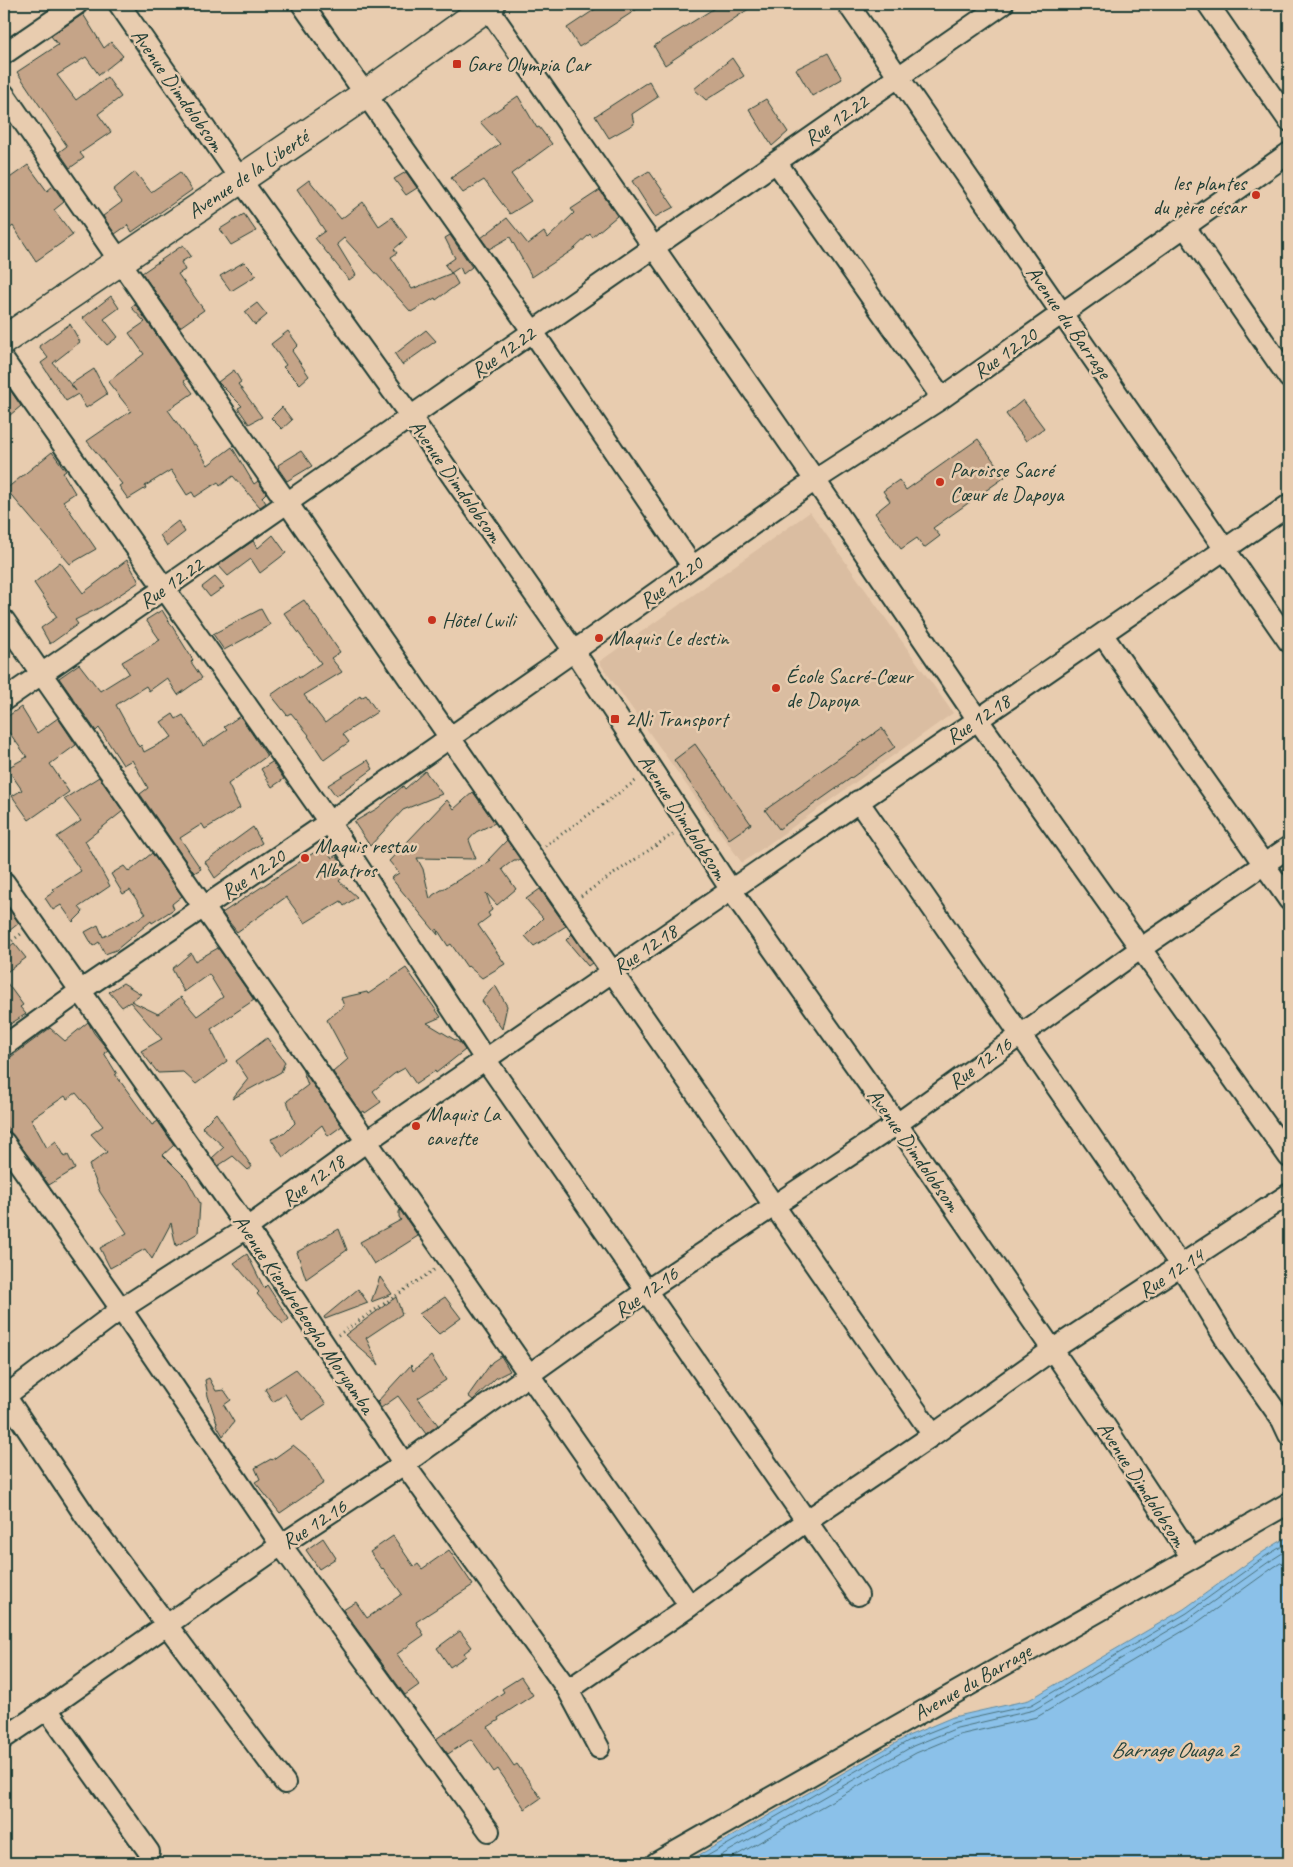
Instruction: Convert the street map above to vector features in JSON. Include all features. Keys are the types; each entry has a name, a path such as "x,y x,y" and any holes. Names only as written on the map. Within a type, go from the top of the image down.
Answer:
{"main road":[{"name":"Avenue de la Liberté","path":"4,340 366,94 488,5"}],"street":[{"path":"4,54 77,4"},
{"name":"Avenue Dimdolobsom","path":"119,4 240,179 411,417 574,651 731,890 897,1124 1105,1426 1192,1558"},
{"path":"302,4 532,332 692,566"},
{"name":"Avenue du Barrage","path":"848,4 900,76 1289,642"},
{"name":"Rue 12.22","path":"4,700 1003,4"},
{"path":"1208,4 1289,121"},
{"path":"488,5 978,720 1289,1157"},
{"path":"4,94 933,1435"},
{"name":"Rue 12.20","path":"4,1046 80,991 329,822 815,480 942,398 1289,153"},
{"path":"776,162 942,398"},
{"path":"1185,227 1289,378"},
{"path":"4,361 329,822 485,1060 858,1595"},
{"name":"Rue 12.18","path":"4,1396 121,1309 247,1228 367,1141 612,971 1289,505"},
{"path":"4,620 690,1606"},
{"path":"1102,634 1289,900"},
{"path":"858,801 1181,1266 1228,1343 1282,1420 1289,1435"},
{"name":"Rue 12.16","path":"4,1738 281,1545 404,1464 529,1376 646,1290 897,1124 1140,949 1289,847"},
{"name":"Avenue Kiendrebeogho Moryamba","path":"4,882 247,1228 404,1464 568,1690 599,1748"},
{"path":"4,1142 121,1309 281,1545 489,1831"},
{"name":"Rue 12.14","path":"568,1690 1052,1350 1289,1194"},
{"path":"4,1396 86,1517 285,1784"},
{"name":"Avenue du Barrage","path":"656,1863 1289,1503"},
{"path":"48,1709 149,1852"}],"path":[{"path":"532,856 652,770"},
{"path":"567,906 688,824"},
{"path":"326,1346 334,1338 449,1260"}],"shaded area":[{"name":"École Sacré-Cœur de Dapoya","path":"810,512 953,713 742,863 599,662"}],"water":[{"name":"Barrage Ouaga 2","path":"1289,1536 1289,1863 685,1863 908,1736 953,1717 1029,1700 1184,1609 1263,1552"}],"building":[{"path":"603,4 645,4 579,47 567,28"},
{"path":"721,4 756,4 665,65 654,46"},
{"path":"83,14 104,48 111,42 123,56 99,75 86,57 57,75 76,100 107,77 121,97 98,114 111,132 80,153 84,158 70,168 59,152 67,146 17,72 58,45 51,36"},
{"path":"828,53 842,79 812,96 796,69"},
{"path":"732,58 744,76 706,100 694,89"},
{"path":"649,81 658,97 632,114 634,124 609,138 595,116"},
{"path":"518,96 537,128 539,127 552,144 511,174 531,201 510,214 484,180 463,193 451,178 500,144 480,122"},
{"path":"766,99 788,132 772,146 749,109"},
{"path":"28,165 47,191 53,186 64,202 54,210 73,235 36,261 13,226 4,233 4,182"},
{"path":"649,171 674,207 655,217 632,181"},
{"path":"135,172 151,192 180,172 192,190 132,232 128,225 115,234 103,216 122,202 113,190"},
{"path":"406,172 417,188 406,195 394,179"},
{"path":"309,180 341,219 363,202 379,226 392,217 407,238 394,249 397,253 391,257 412,289 452,273 458,284 436,300 435,298 411,312 344,238 337,244 356,275 349,280 315,238 325,231 297,189"},
{"path":"600,190 617,216 592,237 590,234 574,249 532,277 510,237 489,249 481,238 507,218 528,244 544,232 548,238 574,213 571,209"},
{"path":"244,214 256,231 231,245 220,229"},
{"path":"450,235 472,267 463,274 460,267 451,273 445,265 455,258 445,238"},
{"path":"183,245 191,256 181,262 185,270 178,274 204,310 180,327 142,273"},
{"path":"244,262 257,275 231,291 220,276"},
{"path":"111,296 119,308 104,319 118,337 107,345 83,318"},
{"path":"257,303 267,315 255,325 245,312"},
{"path":"135,304 187,379 184,381 193,393 168,410 193,445 195,444 208,465 232,447 254,484 258,481 266,493 262,497 266,503 260,507 233,476 220,486 218,482 195,497 192,492 187,495 171,470 128,499 119,486 122,484 87,441 131,411 108,382 144,354 129,333 145,322 131,307"},
{"path":"70,324 80,342 53,363 76,391 71,384 94,369 107,394 86,408 78,394 66,401 41,363 48,358 39,346"},
{"path":"426,330 436,341 402,365 395,354"},
{"path":"288,331 298,345 292,351 309,376 300,384 283,367 286,365 271,344"},
{"path":"234,370 241,382 238,384 262,417 249,424 238,408 242,406 218,382"},
{"path":"4,381 21,406 4,420"},
{"path":"1023,400 1044,428 1026,441 1006,414"},
{"path":"282,407 292,420 282,429 271,418"},
{"path":"978,439 1005,477 933,528 940,536 924,548 917,538 901,549 875,513 890,501 883,491 899,480 906,490"},
{"path":"301,451 312,466 287,481 278,465"},
{"path":"52,452 66,471 63,473 75,493 63,501 96,549 70,564 6,489"},
{"path":"178,521 185,532 167,546 160,535"},
{"path":"273,535 286,553 260,573 251,559 228,576 218,565 253,541 258,548"},
{"path":"127,560 139,582 101,607 75,620 78,624 50,644 41,628 57,617 34,583 60,562 83,593"},
{"path":"215,577 224,587 210,597 202,587"},
{"path":"304,600 340,652 331,658 342,672 304,695 325,723 360,696 361,698 366,695 377,712 343,734 349,742 324,760 309,735 291,713 287,715 271,695 321,663 284,613"},
{"path":"261,609 270,625 224,650 213,634"},
{"path":"162,610 202,678 178,695 167,678 149,691 146,686 116,705 139,747 141,745 144,752 172,737 161,722 173,714 176,719 183,715 203,746 227,730 224,727 240,716 267,756 228,784 240,808 205,829 202,824 180,838 201,869 194,873 140,794 148,788 132,760 123,765 99,728 96,731 59,678 79,664 100,691 129,673 122,662 160,640 146,620"},
{"path":"21,707 37,733 58,718 76,745 50,764 69,792 29,820 12,796 22,790 7,768 27,757 8,731 4,733 4,719"},
{"path":"882,728 895,747 779,829 765,810"},
{"path":"695,744 751,824 729,839 674,760"},
{"path":"368,760 373,769 336,796 328,785"},
{"path":"272,762 284,779 272,787 261,769"},
{"path":"425,771 442,794 403,810 370,846 354,822 378,808 403,786 405,789"},
{"path":"99,777 123,811 85,841 110,886 79,907 83,912 73,922 61,905 53,910 45,898 55,891 53,889 81,871 57,837 81,821 64,799"},
{"path":"473,792 495,823 476,832 469,840 476,859 417,858 423,869 430,899 433,895 491,860 488,860 507,840 521,860 514,860 502,869 516,889 497,905 486,893 492,910 488,913 490,916 478,925 505,964 482,978 467,967 451,944 448,946 437,929 438,935 391,878 399,873 389,861 447,800 454,809"},
{"path":"253,827 262,843 246,853 215,878 205,862"},
{"path":"324,846 332,858 336,855 347,872 339,881 357,897 344,906 341,901 305,923 286,897 237,932 222,913"},
{"path":"152,853 182,896 172,904 174,909 152,923 151,921 116,950 105,954 99,942 93,946 85,932 98,925 103,937 146,914 130,890 123,894 111,874 124,866 129,872"},
{"path":"540,889 566,926 534,946 525,936 543,918 526,899"},
{"path":"4,902 19,923 4,935"},
{"path":"572,934 592,963 588,966 566,940"},
{"path":"14,943 26,958 4,974 4,951"},
{"path":"218,948 254,1000 211,1029 227,1061 196,1084 183,1072 158,1073 141,1051 162,1039 130,1002 122,1007 109,992 123,983 141,994 131,1001 158,1014 181,997 197,1016 223,997 209,974 184,992 172,969 191,953 195,961"},
{"path":"406,968 441,1017 427,1023 460,1043 465,1050 436,1073 435,1071 416,1084 405,1068 394,1074 373,1091 381,1102 365,1113 364,1111 361,1113 333,1072 348,1059 327,1020 344,1006 341,998 367,992 368,994"},
{"path":"4,979 23,1005 20,1007 26,1014 4,1028"},
{"path":"495,985 507,1006 502,1029 482,1001"},
{"path":"88,1022 94,1033 108,1050 104,1053 117,1074 115,1074 152,1125 158,1121 174,1145 163,1155 187,1179 200,1203 198,1233 176,1246 171,1223 152,1259 145,1249 110,1268 100,1248 127,1233 100,1192 89,1165 107,1152 91,1134 103,1126 76,1093 67,1099 65,1096 31,1119 47,1148 56,1141 65,1157 68,1155 75,1169 49,1185 4,1124 4,1062 50,1028 65,1041"},
{"path":"267,1038 285,1062 281,1072 232,1099 248,1079 236,1061"},
{"path":"302,1069 342,1126 328,1136 322,1125 283,1157 271,1139 285,1133 295,1123 287,1101 308,1085"},
{"path":"216,1113 252,1167 248,1170 233,1156 218,1166 212,1158 224,1147 202,1127"},
{"path":"400,1210 418,1236 374,1264 360,1242 401,1220 399,1217"},
{"path":"339,1229 347,1250 306,1279 297,1252"},
{"path":"247,1254 264,1288 267,1285 289,1319 283,1324 234,1263"},
{"path":"380,1277 392,1294 371,1302"},
{"path":"358,1289 368,1303 325,1319 324,1317"},
{"path":"396,1297 402,1314 366,1338 379,1365 345,1335"},
{"path":"445,1297 461,1318 439,1334 419,1314"},
{"path":"431,1356 446,1380 418,1398 438,1425 426,1434 398,1396 381,1408 377,1402 411,1365 413,1371"},
{"path":"501,1356 510,1371 496,1378 473,1400 468,1396 492,1362"},
{"path":"296,1369 326,1404 302,1420 285,1394 273,1402 265,1389"},
{"path":"209,1378 216,1391 224,1390 231,1400 224,1405 234,1422 223,1436 216,1424 208,1396 205,1380"},
{"path":"293,1445 310,1459 324,1483 280,1513 255,1482 260,1479 255,1468 272,1460"},
{"path":"393,1536 414,1567 418,1564 422,1569 449,1550 473,1585 416,1622 424,1635 397,1654 419,1685 405,1695 343,1610 356,1602 367,1618 402,1594 370,1552"},
{"path":"323,1538 336,1558 319,1569 306,1550"},
{"path":"460,1631 472,1647 464,1653 466,1656 450,1667 437,1648"},
{"path":"521,1677 533,1695 498,1718 499,1720 488,1727 514,1766 517,1764 541,1798 525,1809 498,1769 494,1772 471,1739 448,1754 436,1739 504,1692 502,1689"}],"place":[{"name":"Gare Olympia Car","path":"457,64"},
{"name":"les plantes du père césar","path":"1256,195"},
{"name":"Paroisse Sacré Cœur de Dapoya","path":"940,482"},
{"name":"Hôtel Lwili","path":"432,620"},
{"name":"Maquis Le destin","path":"599,638"},
{"name":"École Sacré-Cœur de Dapoya","path":"776,688"},
{"name":"2Ni Transport","path":"615,719"},
{"name":"Maquis restau Albatros","path":"305,858"},
{"name":"Maquis La cavette","path":"416,1126"}]}
